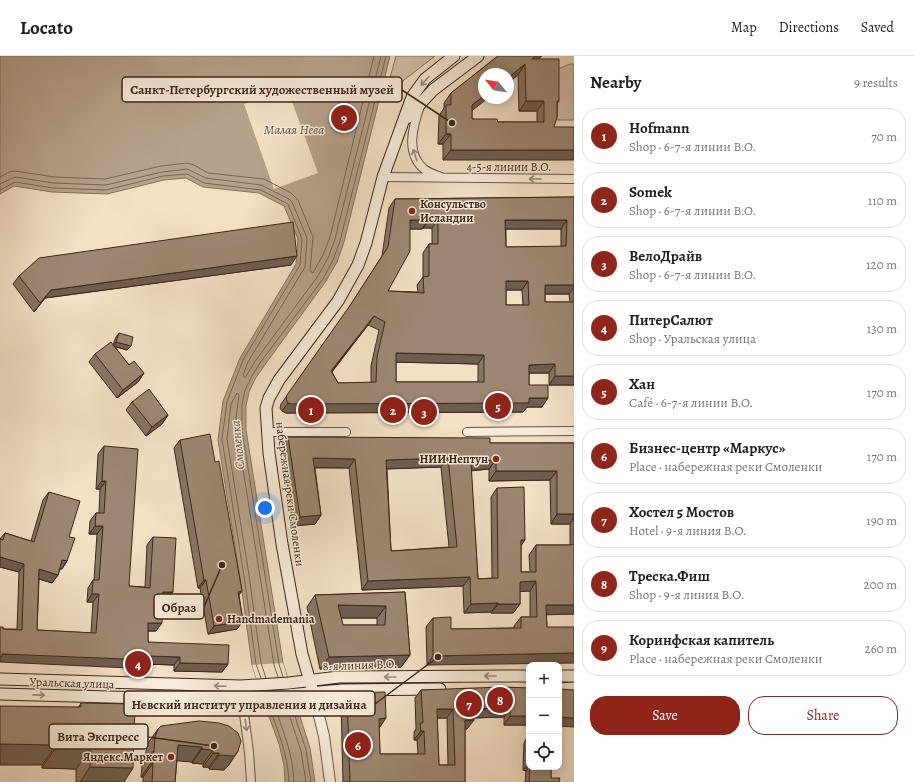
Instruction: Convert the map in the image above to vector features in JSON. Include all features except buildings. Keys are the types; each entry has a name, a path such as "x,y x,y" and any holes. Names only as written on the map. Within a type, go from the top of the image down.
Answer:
{"main road":[{"path":"404,122 412,97 425,79 454,56"},
{"path":"404,122 433,90 478,56"},
{"name":"набережная реки Смоленки","path":"313,692 302,654 282,544 267,432 266,408 273,389 338,301 358,265 366,243 383,177 404,122"},
{"name":"8-я линия В.О.","path":"289,683 339,677 526,676"},
{"path":"562,676 574,676"},
{"name":"Уральская улица","path":"0,679 226,686 289,683"},
{"path":"562,688 574,688"},
{"name":"Уральская улица","path":"0,694 242,699 342,690 453,689"}],"street":[{"name":"4-5-я линии В.О.","path":"422,101 412,134 413,150 417,161 425,170 444,178"},
{"name":"4-5-я линии В.О.","path":"383,177 574,179"},
{"path":"467,432 574,431"},
{"path":"267,432 346,432"},
{"name":"набережная реки Смоленки","path":"313,692 324,736 330,782"},
{"path":"242,699 250,752 250,782"}],"shaded area":[{"path":"396,56 435,56 404,80 388,98 385,96"},
{"path":"574,64 574,120 557,120 558,69"}],"water":[{"name":"Малая Нева","path":"0,56 390,56 344,242 337,262 326,281 255,379 249,392 246,406 246,430 283,663 310,748 315,782 285,782 284,765 279,744 252,665 240,577 218,440 223,401 240,358 296,264 298,239 284,206 259,193 203,187 186,178 164,180 107,194 52,192 14,186 0,194"}],"pier":[{"path":"287,88 318,173 274,189 244,104"},
{"path":"283,663 297,709 267,711 252,665"}],"place":[{"name":"Коринфская капитель","path":"344,118"},
{"name":"Санкт-Петербургский художественный музей","path":"452,123"},
{"name":"Консульство Исландии","path":"412,211"},
{"name":"Хан","path":"498,406"},
{"name":"Hofmann","path":"311,410"},
{"name":"Somek","path":"393,410"},
{"name":"ВелоДрайв","path":"424,412"},
{"name":"НИИ Нептун","path":"496,459"},
{"name":"Образ","path":"222,565"},
{"name":"Handmademania","path":"219,619"},
{"name":"Невский институт управления и дизайна","path":"438,657"},
{"name":"ПитерСалют","path":"138,664"},
{"name":"Треска.Фиш","path":"500,700"},
{"name":"Хостел 5 Мостов","path":"469,704"},
{"name":"Бизнес-центр «Маркус»","path":"358,745"},
{"name":"Вита Экспресс","path":"214,746"},
{"name":"Яндекс.Маркет","path":"171,757"}],"water label":[{"name":"Смоленка","path":"237,445"}]}
